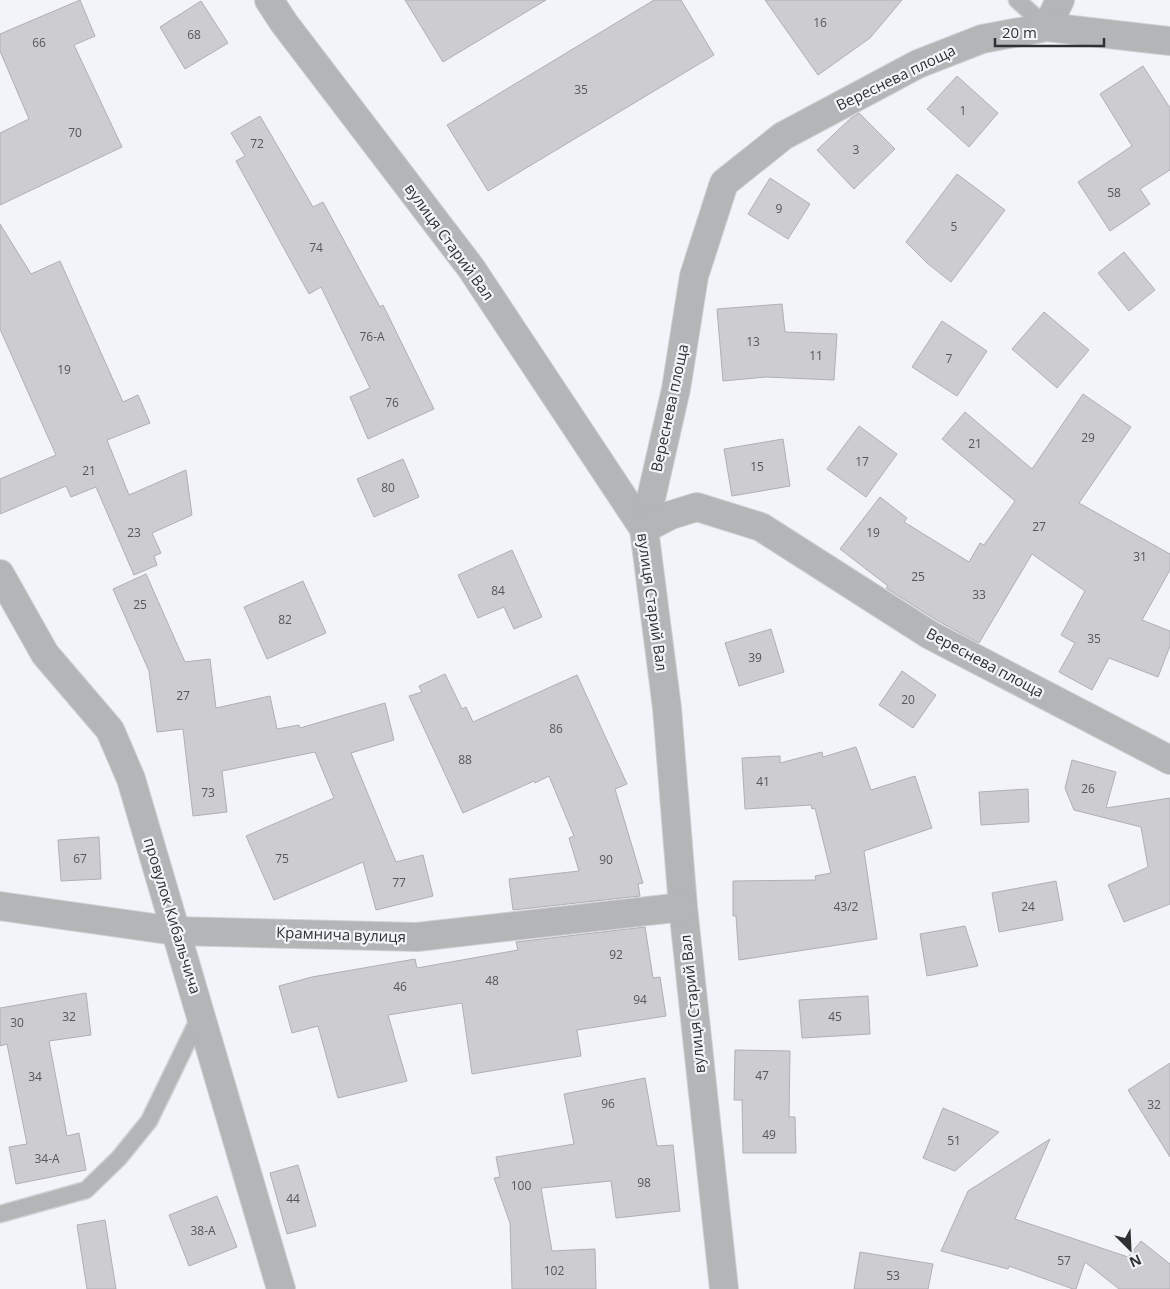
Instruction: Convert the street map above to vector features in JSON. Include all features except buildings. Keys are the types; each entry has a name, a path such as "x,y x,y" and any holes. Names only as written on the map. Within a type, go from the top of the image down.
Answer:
{"street":[{"name":"вулиця Старий Вал","path":"269,0 284,23 471,268 644,529 667,708 683,908 724,1289"},
{"path":"1047,26 1060,0"},
{"name":"Вереснева площа","path":"644,529 676,388 694,276 724,183 783,136 918,64 982,39 1047,26 1170,41"},
{"name":"Вереснева площа","path":"644,529 671,515 698,507 761,527 930,635 1170,760"},
{"name":"провулок Кибальчича","path":"0,574 45,654 110,730 131,779 282,1289"},
{"name":"Крамнича вулиця","path":"0,906 175,931 417,938 683,908"}],"lane":[{"path":"1017,0 1047,26"},
{"path":"0,1214 86,1190 119,1158 149,1121 201,1014"}]}
